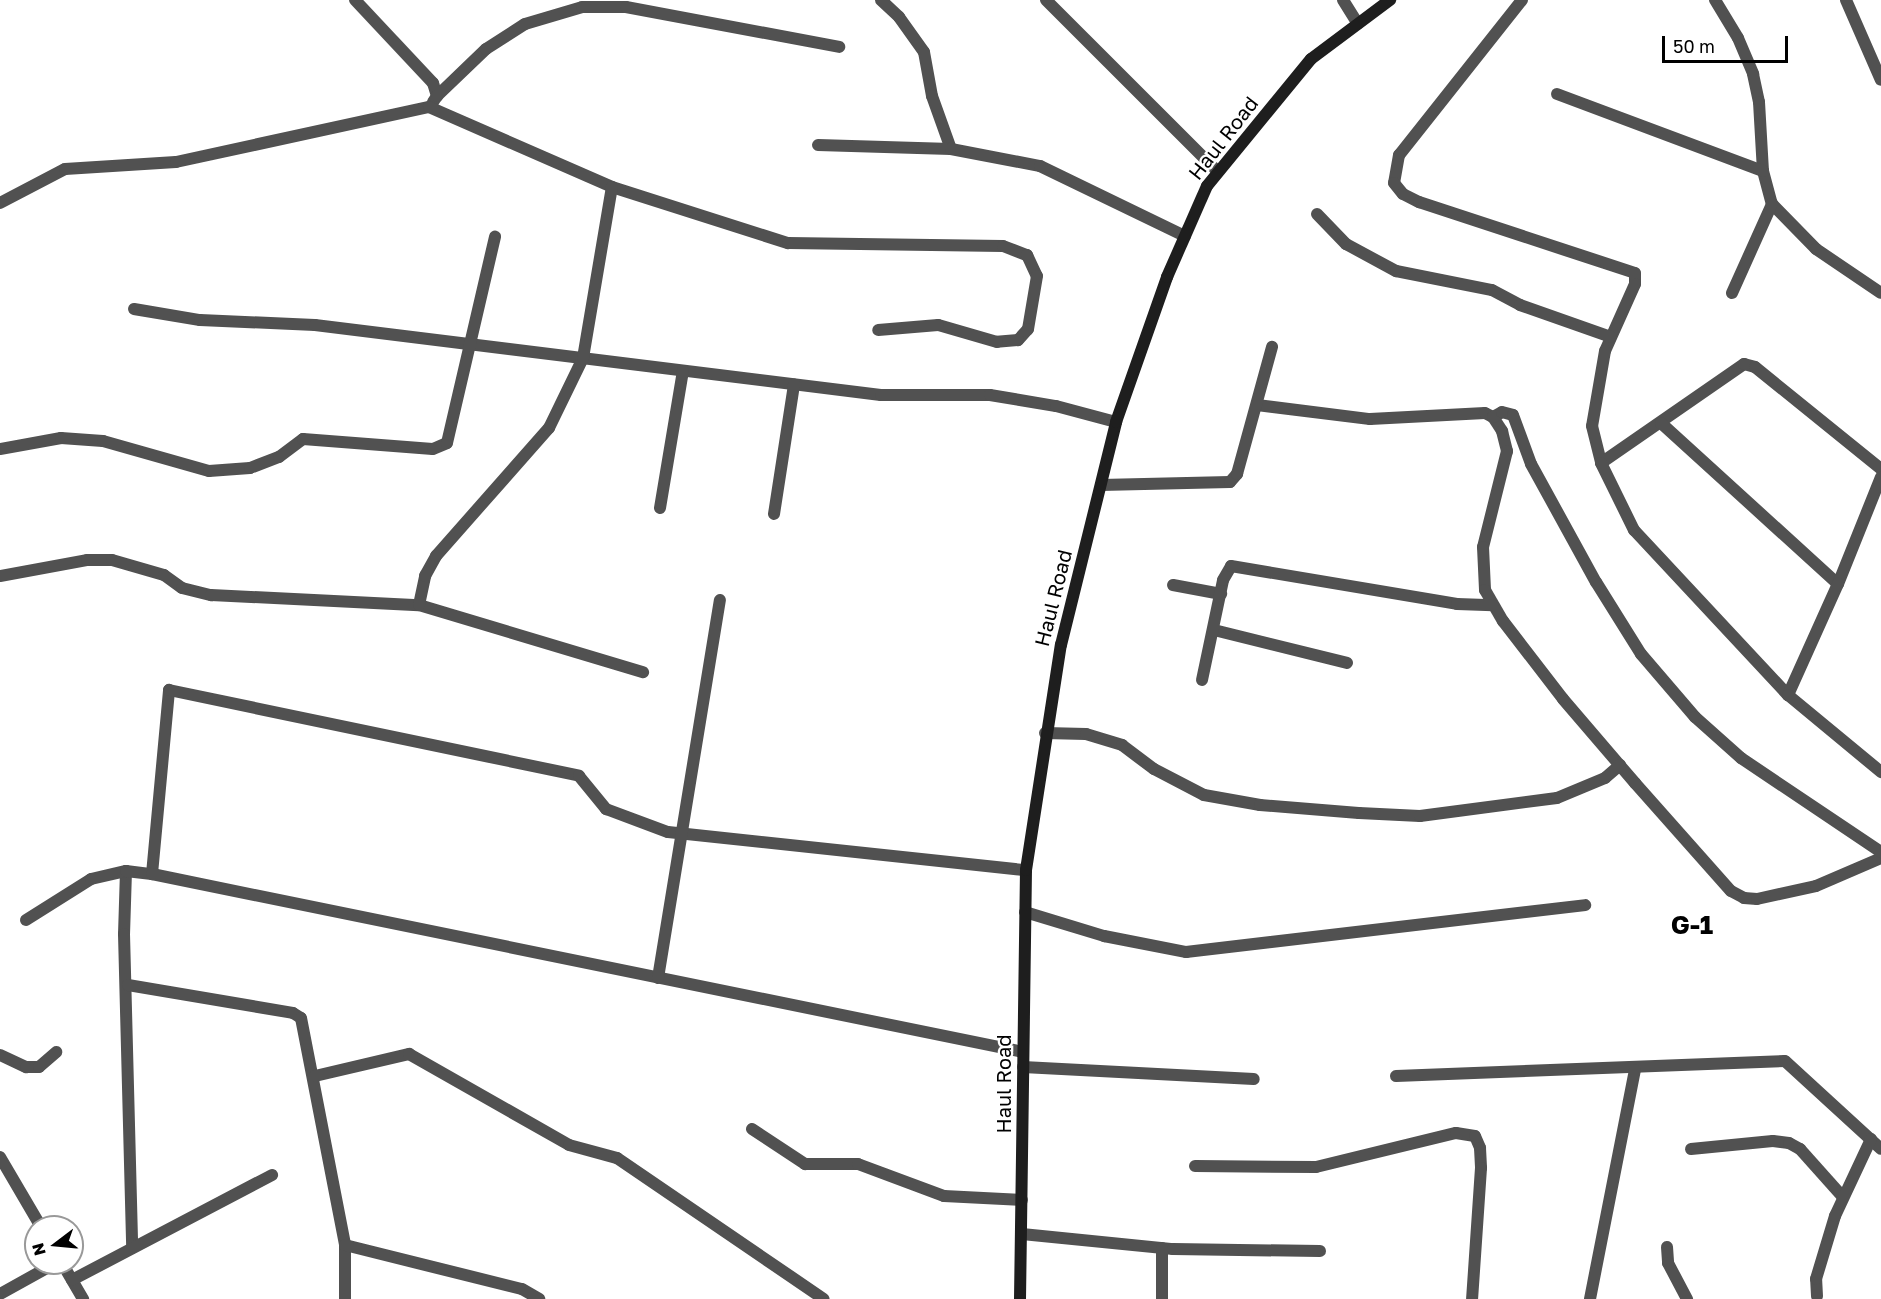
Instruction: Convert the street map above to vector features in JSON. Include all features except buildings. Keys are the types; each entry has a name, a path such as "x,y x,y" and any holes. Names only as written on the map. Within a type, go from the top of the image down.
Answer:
{"main road":[{"name":"Haul Road","path":"1020,1299 1026,870 1045,733 1061,645 1116,422 1185,236 1207,186 1311,59 1390,0"}],"street":[{"path":"355,0 433,83 437,96"},
{"path":"881,0 899,16 924,52 932,96 951,149"},
{"path":"1046,0 1218,172"},
{"path":"1342,0 1358,24"},
{"path":"1522,0 1399,155 1394,183 1403,194 1419,202 1635,273 1635,284 1605,351 1592,426 1601,463 1634,530 1704,609 1788,695 1881,772"},
{"path":"1715,0 1738,38 1753,74 1759,102 1764,171 1772,204 1816,249 1881,293"},
{"path":"1846,0 1881,80"},
{"path":"429,107 437,96 486,49 525,24 582,7 626,7 839,47"},
{"path":"1557,94 1764,171"},
{"path":"0,203 65,169 176,162 429,107 612,187 788,243 1003,246 1027,255 1037,276 1028,329 1018,340 997,342 938,325 878,330"},
{"path":"818,145 951,149 1040,166 1185,236"},
{"path":"419,605 425,576 436,556 549,428 583,358 612,187"},
{"path":"1732,293 1772,204"},
{"path":"1317,214 1347,244 1396,271 1492,290 1520,305 1611,337"},
{"path":"0,449 61,438 103,441 208,471 250,468 279,457 303,439 433,449 447,443 468,344 495,236"},
{"path":"134,309 200,320 315,325 881,395 990,395 1056,406 1116,422"},
{"path":"1101,484 1230,482 1237,474 1272,347"},
{"path":"1601,463 1744,364 1755,367 1881,469"},
{"path":"660,507 682,371"},
{"path":"774,514 794,385"},
{"path":"1257,405 1370,419 1485,413 1493,417 1502,431 1507,451 1483,547 1485,590 1493,605 1563,699 1620,765 1731,891 1744,898 1758,899 1816,886 1881,858"},
{"path":"1493,417 1502,412 1513,415 1531,464 1596,582 1641,654 1695,717 1741,758 1881,852"},
{"path":"1661,423 1838,584"},
{"path":"1788,695 1838,584 1881,477"},
{"path":"0,576 87,560 112,560 165,575 182,588 211,595 419,605 643,672"},
{"path":"1202,680 1226,572 1231,566 1457,604 1493,605"},
{"path":"1173,585 1221,594"},
{"path":"658,978 720,600"},
{"path":"1214,630 1347,663"},
{"path":"152,874 169,690 579,776 606,809 682,834 1026,870"},
{"path":"1045,733 1086,734 1122,745 1154,769 1204,795 1260,805 1420,816 1557,798 1605,778 1620,765"},
{"path":"126,871 132,1248"},
{"path":"26,920 91,879 126,871 152,874 1023,1052"},
{"path":"1025,912 1104,936 1186,952 1585,905"},
{"path":"128,985 293,1013 301,1018 315,1076 345,1245 345,1299"},
{"path":"0,1055 26,1067 39,1067 56,1052"},
{"path":"315,1076 410,1054 569,1145 617,1158 824,1299"},
{"path":"1396,1076 1635,1070 1785,1061 1881,1149"},
{"path":"1023,1067 1254,1079"},
{"path":"1590,1299 1635,1070"},
{"path":"752,1128 805,1164 858,1164 944,1196 1022,1200"},
{"path":"1195,1166 1316,1167 1456,1133 1475,1136 1480,1148 1481,1168 1472,1299"},
{"path":"1817,1296 1816,1279 1842,1196 1871,1139"},
{"path":"1691,1149 1773,1141 1789,1143 1800,1149 1842,1196"},
{"path":"0,1157 34,1215"},
{"path":"72,1280 272,1175"},
{"path":"1022,1234 1162,1248 1320,1251"},
{"path":"345,1245 539,1299"},
{"path":"1667,1247 1668,1263 1687,1299"},
{"path":"1162,1248 1162,1299"},
{"path":"0,1293 34,1275"},
{"path":"69,1275 83,1299"}],"district":[{"name":"G-1","path":"1692,925"}]}
